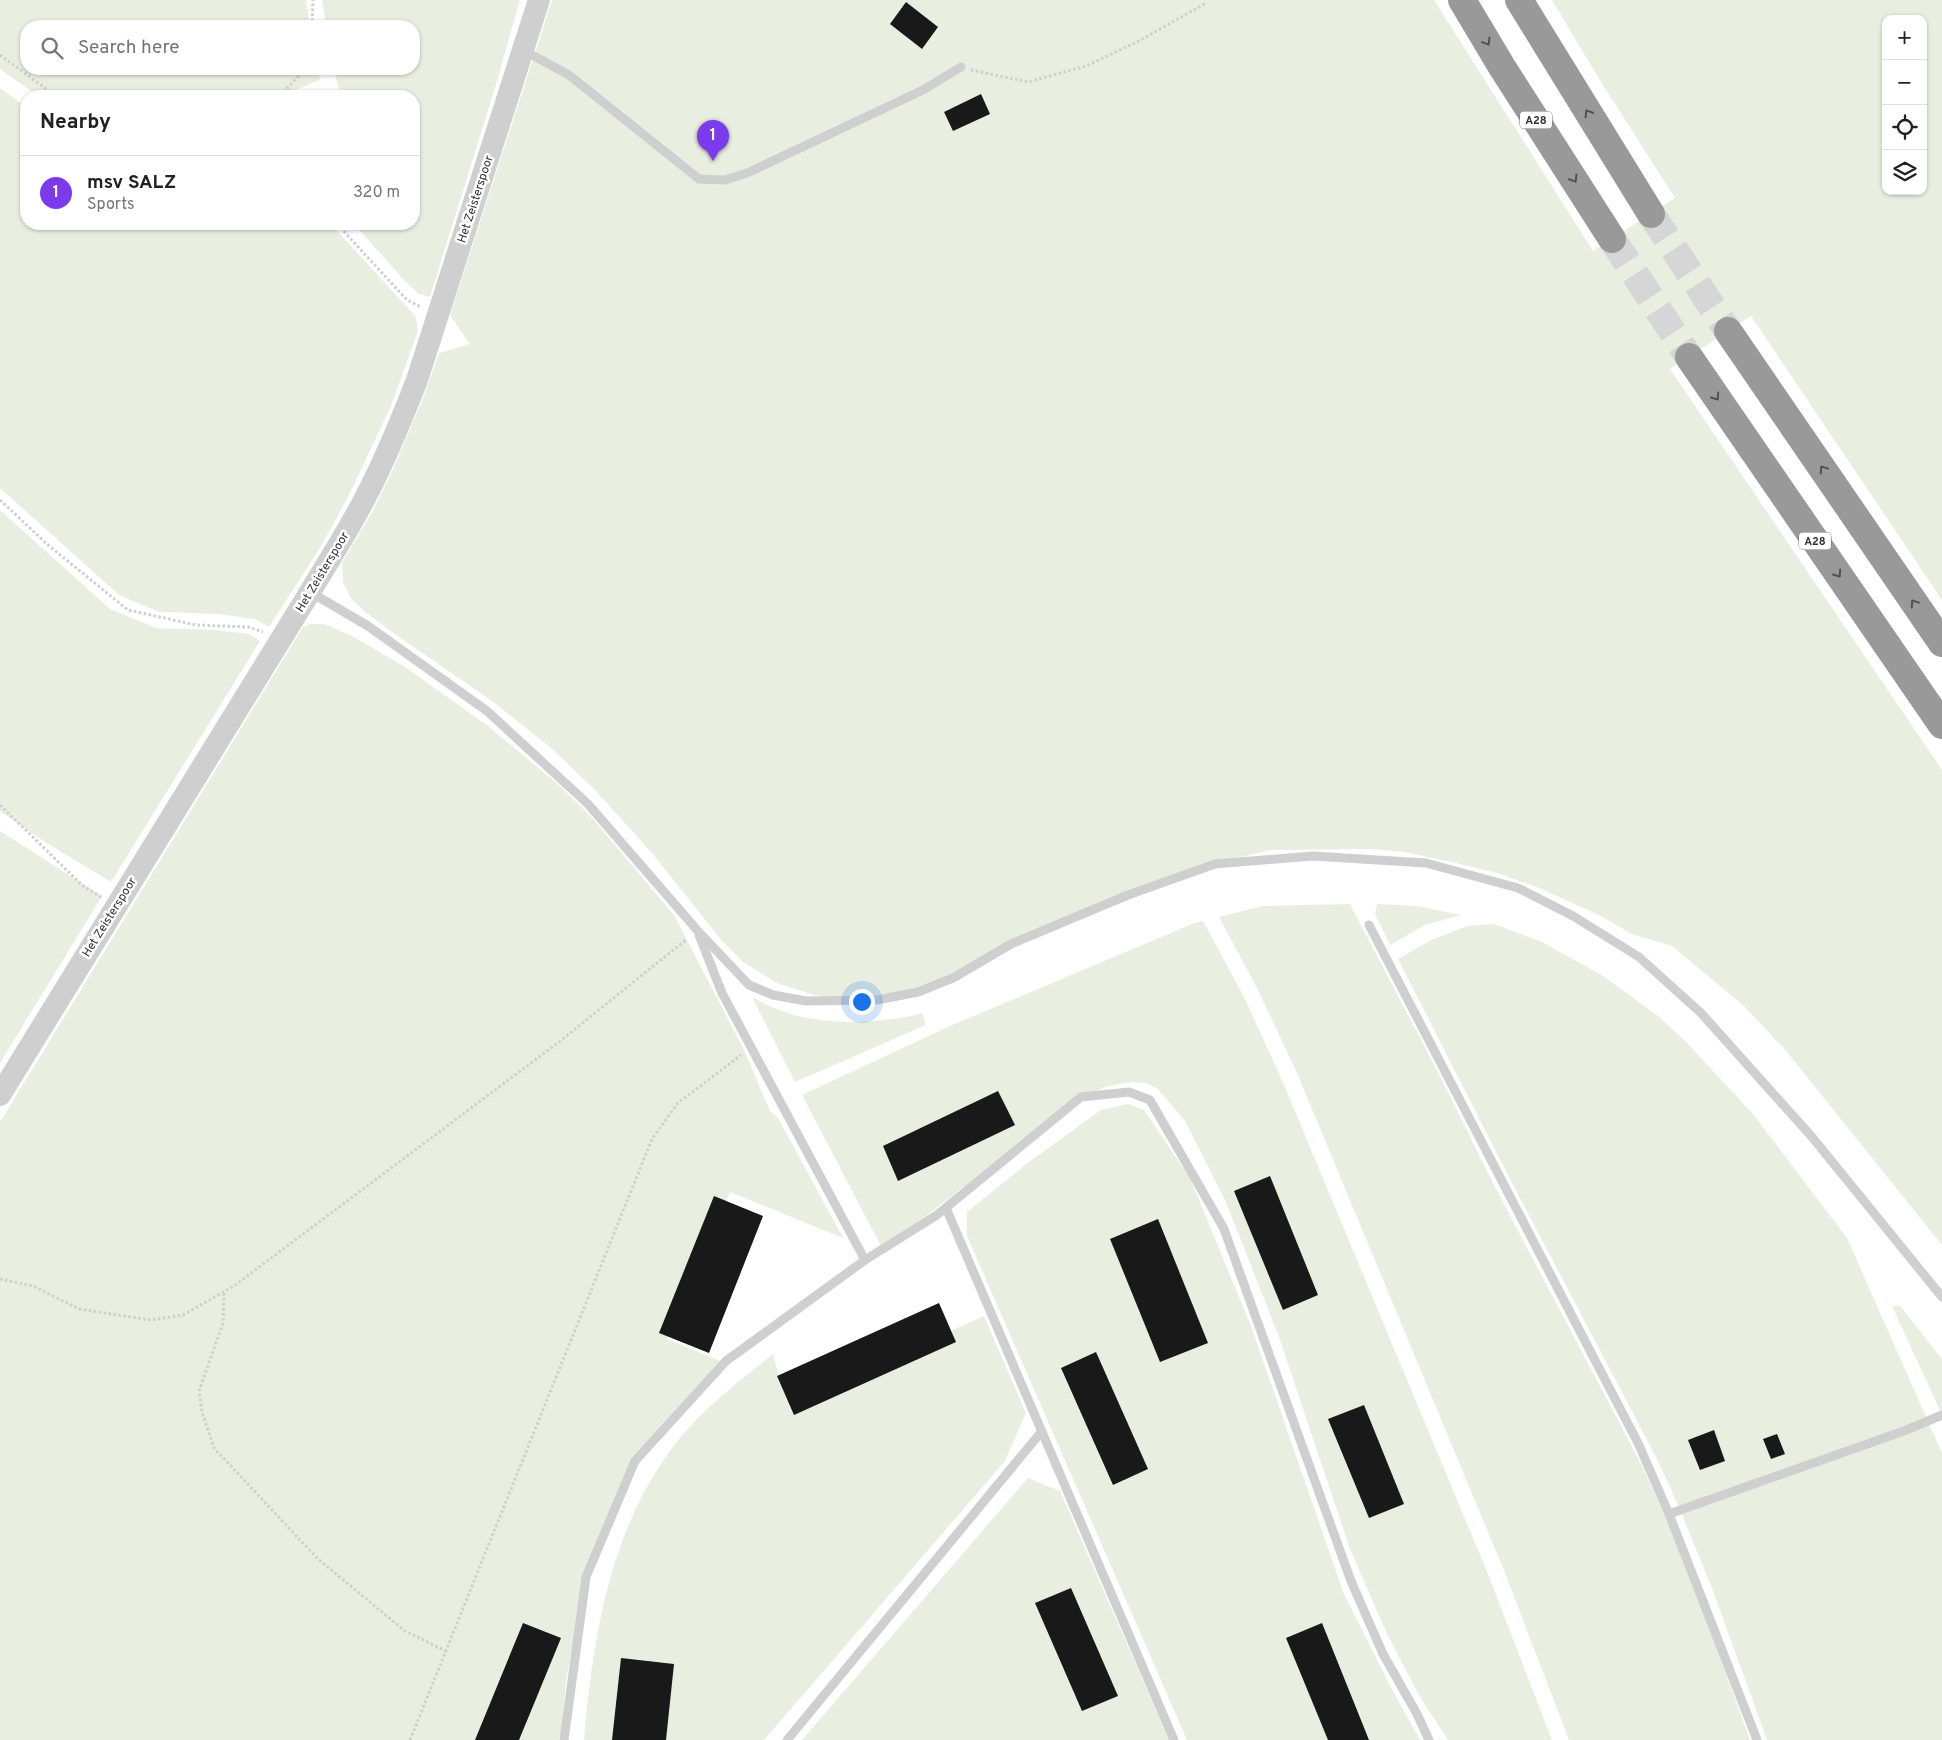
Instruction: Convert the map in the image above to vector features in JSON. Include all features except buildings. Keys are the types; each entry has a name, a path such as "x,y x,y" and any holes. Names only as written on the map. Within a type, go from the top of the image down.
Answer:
{"highway":[{"name":"A28","path":"1462,0 1502,67 1612,239"},
{"path":"1519,0 1651,214"},
{"path":"1728,331 1942,643"},
{"name":"A28","path":"1689,357 1942,725"}],"street":[{"name":"Het Zeisterspoor","path":"0,1095 310,592 364,501 394,438 417,380 538,0"}],"lane":[{"path":"523,50 569,75 699,179 725,180 747,173 923,90 961,67"},
{"path":"310,592 368,626 487,711 588,804 697,930 749,985 773,995 806,1001 877,1000 918,992 953,978 1020,941 1128,895 1216,864 1313,856 1426,862 1518,888 1573,916 1639,957 1701,1013 1812,1137 1942,1297"},
{"path":"1369,925 1638,1443 1669,1514 1756,1740"},
{"path":"697,930 722,993 865,1260"},
{"path":"564,1740 586,1578 635,1461 726,1361 865,1260 937,1215 1081,1097 1129,1092 1150,1100 1224,1229 1351,1581 1383,1654 1417,1714 1429,1740"},
{"path":"946,1208 1174,1740"},
{"path":"1669,1514 1904,1431 1942,1415"},
{"path":"787,1740 1042,1431"}],"path":[{"path":"312,20 313,0"},
{"path":"961,67 1028,82 1086,66 1139,41 1206,3"},
{"path":"0,54 20,69"},
{"path":"28,75 48,90"},
{"path":"286,90 300,75"},
{"path":"343,230 407,300 427,309 436,319"},
{"path":"0,500 48,544 128,610 196,625 248,627 280,640"},
{"path":"0,805 83,886 116,906"},
{"path":"0,1279 32,1286 79,1309 151,1320 183,1316 224,1292 559,1042 697,930"},
{"path":"410,1740 652,1139 678,1102 751,1047"},
{"path":"224,1292 222,1323 199,1391 202,1412 214,1448 318,1559 405,1631 446,1650"}],"green space":[{"path":"0,0 306,0 309,20 20,20 20,75 319,75 320,80 294,90 30,90 0,69"},
{"path":"322,0 520,0 495,88 430,297 419,294 404,280 359,230 420,230 420,90 339,90 335,75 420,75 420,20 325,20"},
{"path":"552,0 1434,0 1593,251 1675,198 1601,82 1552,0 1942,0 1942,600 1751,316 1670,369 1942,770 1942,1245 1787,1052 1744,1006 1672,946 1632,934 1601,916 1537,887 1497,873 1452,862 1404,852 1373,849 1270,850 1216,863 1088,910 958,973 909,990 864,1000 814,995 777,983 743,962 722,941 652,853 594,789 550,747 492,701 364,611 350,597 343,582 342,563 372,512 391,474 424,396 439,353 470,344 450,315"},
{"path":"0,88 20,103 20,230 336,230 416,317 418,331 391,406 349,495 321,546 269,627 255,619 218,614 159,612 119,595 0,488"},
{"path":"0,510 110,609 156,628 216,630 249,634 260,641 111,882 45,842 0,811"},
{"path":"311,624 324,624 352,636 405,667 488,726 559,785 593,819 674,915 744,1050 770,1111 778,1118 843,1238 730,1192 667,1339 725,1363 632,1469 585,1583 566,1680 561,1740 0,1740 0,1122 303,627"},
{"path":"0,831 102,896 0,1063"},
{"path":"1350,904 1443,1082 1496,1189 1641,1464 1698,1597 1750,1740 1569,1740 1503,1568 1297,1073 1258,990 1219,917 1263,906"},
{"path":"1377,904 1417,906 1461,915 1425,925 1390,945 1375,914"},
{"path":"1203,921 1244,997 1282,1080 1488,1574 1552,1740 1448,1740 1420,1697 1388,1636 1350,1549 1279,1337 1225,1200 1185,1121 1157,1088 1145,1083 1131,1082 1104,1087 1068,1107 884,1248 880,1244 802,1095 950,1026"},
{"path":"1494,924 1542,942 1603,976 1658,1016 1685,1041 1753,1114 1847,1238 1942,1453 1942,1740 1767,1740 1713,1591 1679,1507 1656,1457 1511,1181 1398,959 1431,940 1468,926"},
{"path":"752,997 785,1012 820,1020 838,1022 874,1021 922,1013 926,1025 795,1082"},
{"path":"1128,1104 1144,1110 1190,1178 1251,1326 1344,1594 1389,1684 1420,1740 1187,1740 967,1236 967,1212 1029,1162 1101,1110"},
{"path":"1892,1306 1900,1306 1942,1359 1942,1415"},
{"path":"984,1316 1026,1413 1005,1461 764,1740 584,1740 593,1660 600,1620 622,1543 637,1506 656,1471 680,1438 701,1415 773,1354 778,1373 792,1403"},
{"path":"1028,1478 1060,1491 1169,1740 802,1740"}],"tunnel":[{"path":"1651,214 1728,331"},
{"path":"1612,239 1689,357"}],"place":[{"name":"msv SALZ","path":"713,161"}]}
